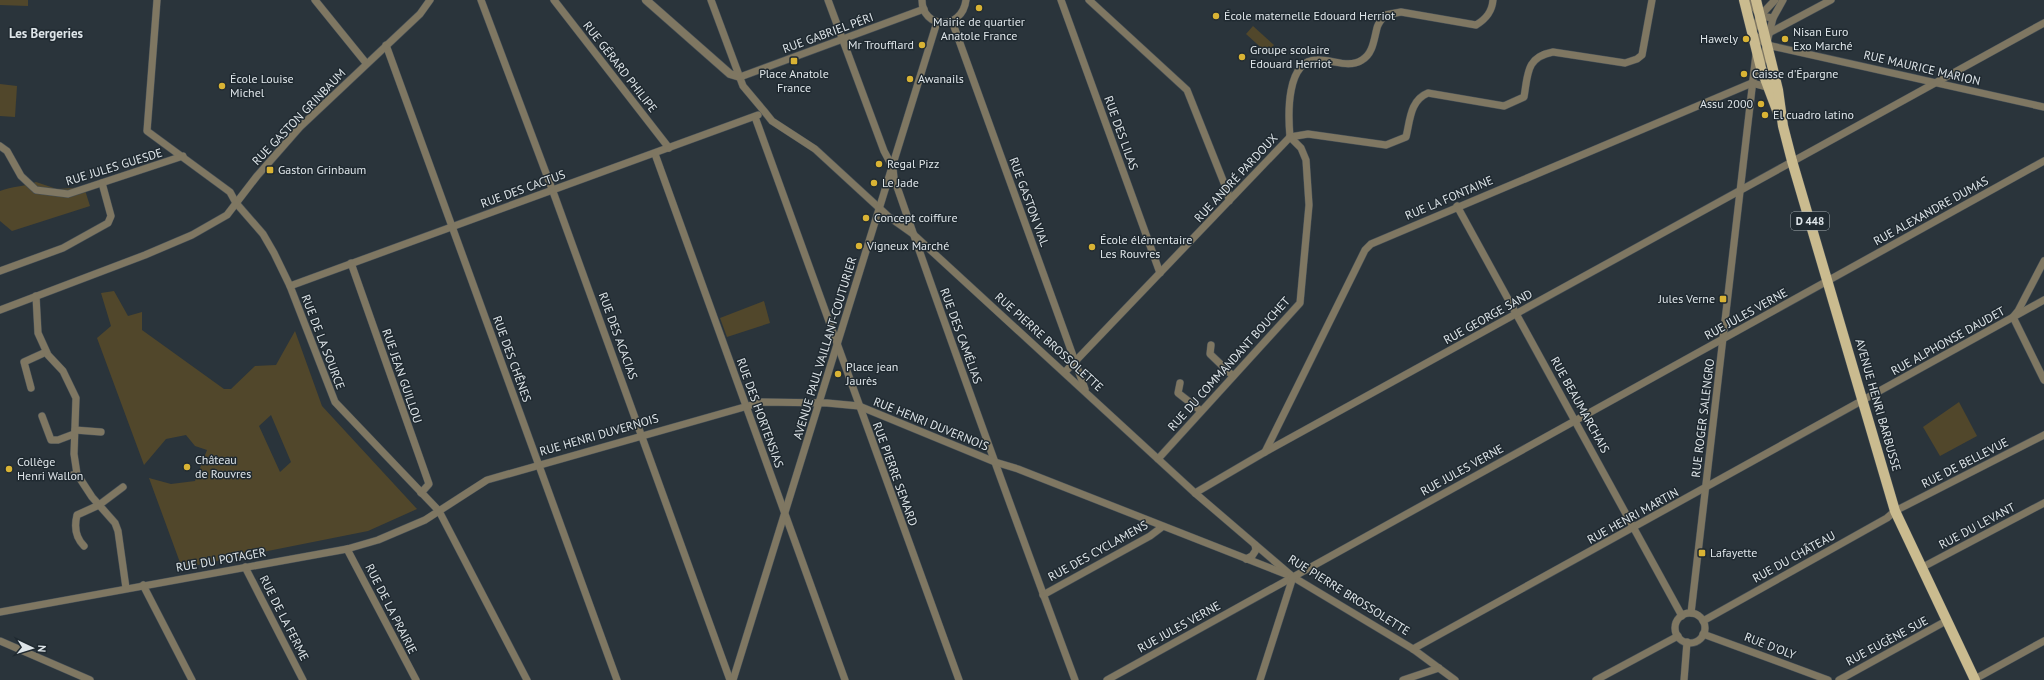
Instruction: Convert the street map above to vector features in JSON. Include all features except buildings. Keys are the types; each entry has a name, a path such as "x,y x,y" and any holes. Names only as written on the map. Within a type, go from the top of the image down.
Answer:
{"main road":[{"name":"AVENUE HENRI BARBUSSE","path":"1744,0 1761,68 1783,126"},
{"name":"AVENUE HENRI BARBUSSE","path":"1756,0 1778,90 1783,126 1792,161 1895,511 1946,622 1975,679"}],"street":[{"name":"RUE DE LA SOURCE","path":"157,0 147,131 230,192 236,203 263,234 290,286 335,402 439,511"},
{"path":"316,0 366,63"},
{"name":"RUE GASTON GRINBAUM","path":"0,310 145,255 192,235 227,216 236,203 300,127 366,63 420,14 430,0"},
{"name":"RUE DES ACACIAS","path":"481,0 553,190 730,680"},
{"name":"RUE GÉRARD PHILIPE","path":"554,0 669,148"},
{"path":"646,0 730,74 740,77"},
{"path":"711,0 740,77"},
{"name":"RUE DES CAMÉLIAS","path":"828,0 884,151 893,168 913,234 1075,680"},
{"path":"922,0 927,15 937,22 952,21 962,13 966,0"},
{"name":"RUE DES LILAS","path":"1061,0 1160,273"},
{"path":"1089,0 1187,90 1228,193 1229,201"},
{"path":"1494,0 1489,13 1484,20 1476,25 1401,12 1384,14 1377,26 1374,41 1369,53 1364,60 1354,64 1318,60 1307,61 1301,66 1297,73 1291,93 1288,114 1290,137 1308,134 1386,145 1406,137 1414,105 1418,99 1428,93 1504,106 1524,97 1532,61 1545,53 1553,52 1619,62 1632,61 1642,54 1652,0"},
{"path":"1749,0 1760,16 1773,18"},
{"path":"1752,33 1760,16 1775,0"},
{"name":"RUE ROGER SALENGRO","path":"1752,83 1761,68 1767,45 1768,33 1773,18 1783,0"},
{"path":"1768,33 1831,0"},
{"name":"RUE GABRIEL PÉRI","path":"740,77 924,9"},
{"name":"RUE GASTON VIAL","path":"952,21 1086,391"},
{"name":"AVENUE PAUL VAILLANT-COUTURIER","path":"733,680 893,168 937,22"},
{"name":"RUE GEORGE SAND","path":"1195,493 1265,452 2044,23"},
{"name":"RUE MAURICE MARION","path":"1752,33 1767,45 2044,107"},
{"name":"RUE DES CHÊNES","path":"386,45 617,680"},
{"name":"RUE ROGER SALENGRO","path":"1691,613 1756,50"},
{"name":"RUE PIERRE BROSSOLETTE","path":"740,77 743,86 772,121 815,150 889,217 913,234 1086,391 1195,493 1255,545 1293,577 1413,649 1455,680"},
{"path":"1752,83 1767,87"},
{"name":"RUE LA FONTAINE","path":"1265,452 1365,250 1371,244 1752,83"},
{"name":"RUE DES CACTUS","path":"290,286 655,154 755,117 764,112"},
{"name":"RUE PIERRE SEMARD","path":"755,117 959,680"},
{"name":"RUE ANDRÉ PARDOUX","path":"1065,372 1290,137"},
{"name":"RUE DU COMMANDANT BOUCHET","path":"1158,459 1300,303 1310,205 1306,160 1301,148 1290,137"},
{"name":"RUE JULES GUESDE","path":"0,146 7,151 21,176 36,190 68,194 183,156"},
{"name":"RUE DES HORTENSIAS","path":"655,154 844,680"},
{"name":"RUE ALEXANDRE DUMAS","path":"1828,280 2044,161"},
{"path":"0,271 63,248 108,223 111,216 102,183"},
{"name":"RUE BEAUMARCHAIS","path":"1458,206 1635,527 1682,616"},
{"path":"930,281 925,259 926,256 932,252"},
{"path":"2044,261 2013,317 2044,380"},
{"name":"RUE JEAN GUILLOU","path":"351,263 429,484 421,493"},
{"name":"RUE JULES VERNE","path":"1107,680 1828,280"},
{"path":"2027,294 2026,302 2030,308"},
{"path":"36,296 38,333 46,352 63,371 76,398 74,454 77,474 114,523 118,531 126,588"},
{"name":"RUE ALPHONSE DAUDET","path":"1864,402 2044,300"},
{"path":"1211,344 1210,354 1233,376"},
{"path":"24,362 46,352"},
{"path":"20,355 24,362 31,388"},
{"path":"1180,383 1178,393 1201,411"},
{"name":"RUE HENRI DUVERNOIS","path":"439,511 487,480 745,405 762,402 820,403 859,406 995,462 1018,469 1162,527 1293,577"},
{"name":"RUE HENRI MARTIN","path":"1413,649 1864,402"},
{"path":"42,416 51,440 58,440 75,432 101,432"},
{"name":"RUE DE BELLEVUE","path":"1895,511 2044,435"},
{"path":"64,477 77,474"},
{"path":"84,546 78,540 76,534 77,515 99,505 123,487"},
{"name":"RUE DU LEVANT","path":"1921,568 2044,503"},
{"path":"439,511 527,680"},
{"name":"RUE DU POTAGER","path":"0,612 347,549 402,531 439,511"},
{"name":"RUE DU CHÂTEAU","path":"1703,621 1887,518 1895,511"},
{"name":"RUE DES CYCLAMENS","path":"1043,594 1150,536 1162,527"},
{"path":"1246,559 1255,554 1255,545"},
{"name":"RUE DE LA PRAIRIE","path":"347,549 416,680"},
{"name":"RUE DE LA FERME","path":"245,567 303,680"},
{"path":"1260,680 1293,577"},
{"path":"143,585 192,680"},
{"path":"1691,613 1696,614 1703,621 1704,634 1697,641 1688,642 1678,636 1675,627 1682,616 1691,613"},
{"name":"RUE EUGÈNE SUE","path":"1839,680 1946,622"},
{"name":"RUE D'OLY","path":"1704,634 1828,680"},
{"path":"1596,680 1678,636"},
{"path":"0,641 77,677 90,680"},
{"path":"1975,679 2044,641"},
{"path":"1684,680 1688,642"},
{"path":"1403,680 1439,668"}],"shaded area":[{"path":"0,0 28,0 28,6 0,5"},
{"path":"1253,26 1274,45 1267,53 1246,34"},
{"path":"0,84 17,86 15,117 0,116"},
{"path":"36,182 57,189 84,187 90,206 12,231 0,221 0,191"},
{"path":"114,291 128,316 142,312 142,330 224,389 231,389 255,366 276,365 295,331 322,406 417,509 368,531 182,568 149,478 171,484 195,481 207,450 195,446 186,435 166,439 144,465 97,338 111,326 101,293","holes":["271,415 291,462 280,472 259,426"]},
{"path":"764,301 770,323 727,337 720,318"},
{"path":"1959,402 1977,436 1940,456 1923,427"}],"place":[{"name":"Mairie de quartier Anatole France","path":"979,8"},
{"name":"École maternelle Edouard Herriot","path":"1216,16"},
{"name":"Hawely","path":"1746,39"},
{"name":"Nisan Euro Exo Marché","path":"1785,39"},
{"name":"Mr Troufflard","path":"922,45"},
{"name":"Groupe scolaire Edouard Herriot","path":"1242,57"},
{"name":"Place Anatole France","path":"794,61"},
{"name":"Caisse d'Épargne","path":"1744,74"},
{"name":"Awanails","path":"910,79"},
{"name":"École Louise Michel","path":"222,86"},
{"name":"Assu 2000","path":"1761,104"},
{"name":"El cuadro latino","path":"1765,115"},
{"name":"Regal Pizz","path":"879,164"},
{"name":"Gaston Grinbaum","path":"270,170"},
{"name":"Le Jade","path":"874,183"},
{"name":"Concept coiffure","path":"866,218"},
{"name":"Vigneux Marché","path":"859,246"},
{"name":"École élémentaire Les Rouvres","path":"1092,247"},
{"name":"Jules Verne","path":"1723,299"},
{"name":"Place jean Jaurès","path":"838,374"},
{"name":"Château de Rouvres","path":"187,467"},
{"name":"Collège Henri Wallon","path":"9,469"},
{"name":"Lafayette","path":"1702,553"}],"district":[{"name":"Les Bergeries","path":"46,33"}]}
